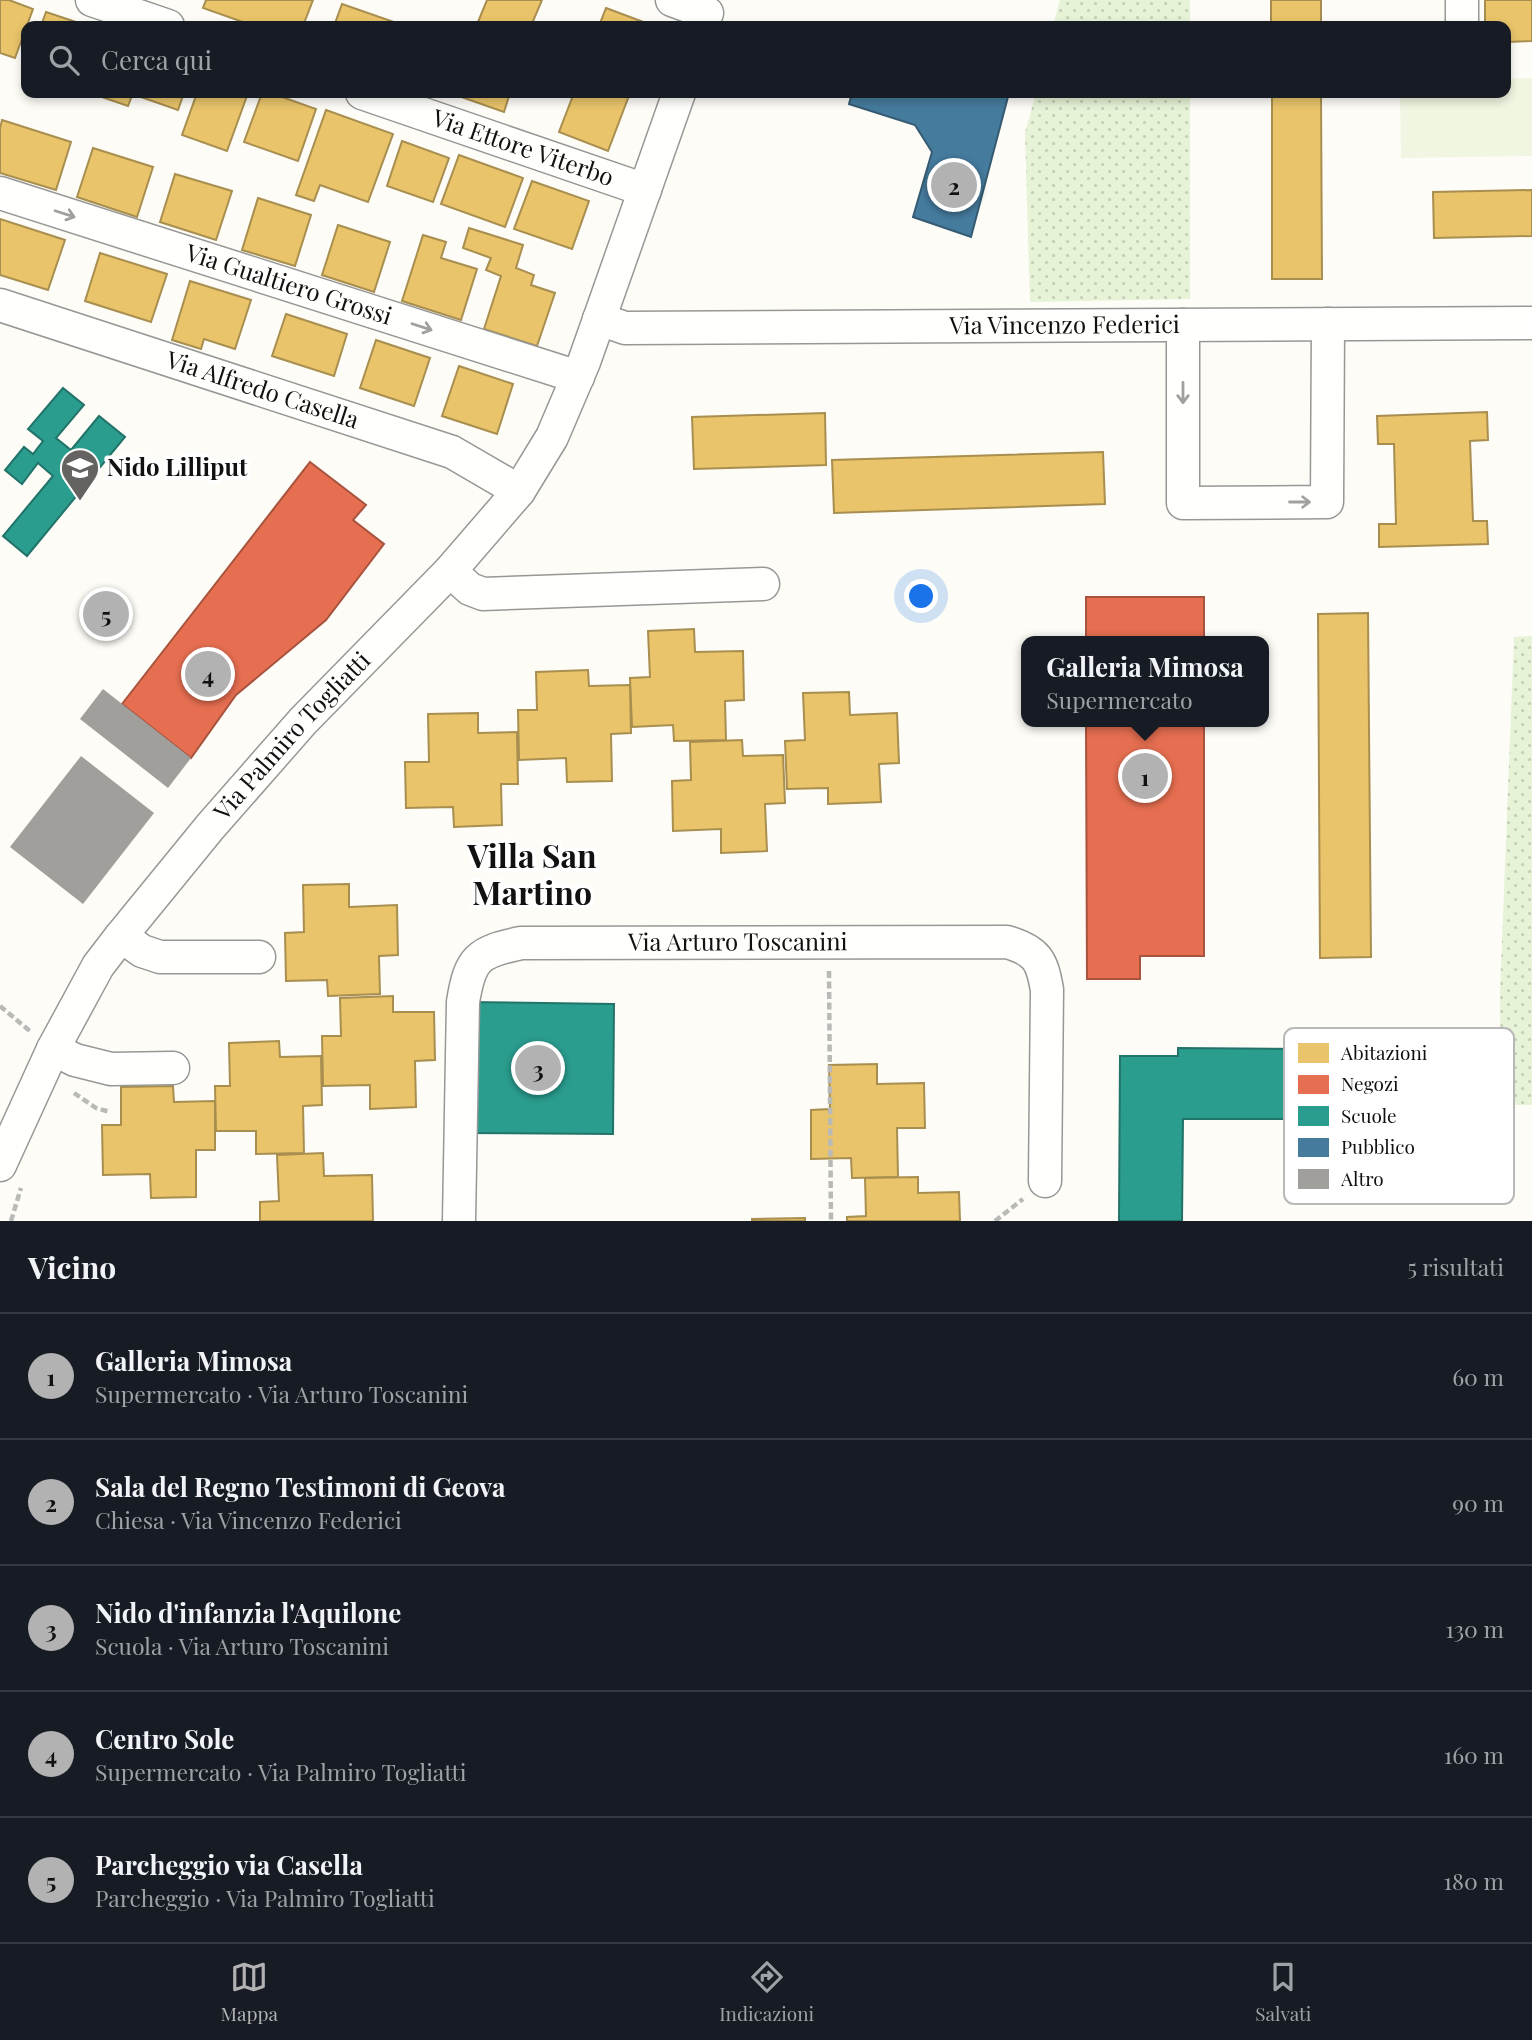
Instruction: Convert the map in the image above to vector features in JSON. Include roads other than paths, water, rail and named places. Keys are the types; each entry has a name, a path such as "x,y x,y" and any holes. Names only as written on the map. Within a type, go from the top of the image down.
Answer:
{"street":[{"path":"92,0 153,21"},
{"path":"672,0 706,13"},
{"path":"1462,0 1462,21"},
{"name":"Via Ettore Viterbo","path":"377,98 645,190"},
{"name":"Via Palmiro Togliatti","path":"6,1167 63,1065 98,965 209,827 303,721 450,571 519,491 552,437 578,377 677,98"},
{"name":"Via Gualtiero Grossi","path":"0,193 578,377"},
{"name":"Via Alfredo Casella","path":"0,305 452,452 519,491"},
{"name":"Via Vincenzo Federici","path":"599,319 625,328 1532,323"},
{"path":"1183,325 1182,503 1327,502 1328,324"},
{"path":"450,571 470,589 483,594 763,584"},
{"path":"121,936 142,951 160,957 260,957"},
{"name":"Via Arturo Toscanini","path":"459,1221 463,1002 469,970 488,950 521,943 1007,942 1028,948 1043,968 1046,990 1045,1181"},
{"path":"63,1065 111,1069 173,1068"}],"place":[{"name":"Sala del Regno Testimoni di Geova","path":"954,185"},
{"name":"Nido Lilliput","path":"80,502"},
{"name":"Parcheggio via Casella","path":"106,614"},
{"name":"Centro Sole","path":"208,674"},
{"name":"Galleria Mimosa","path":"1145,776"},
{"name":"Nido d'infanzia l'Aquilone","path":"538,1068"}],"district":[{"name":"Villa San Martino","path":"532,876"}]}
